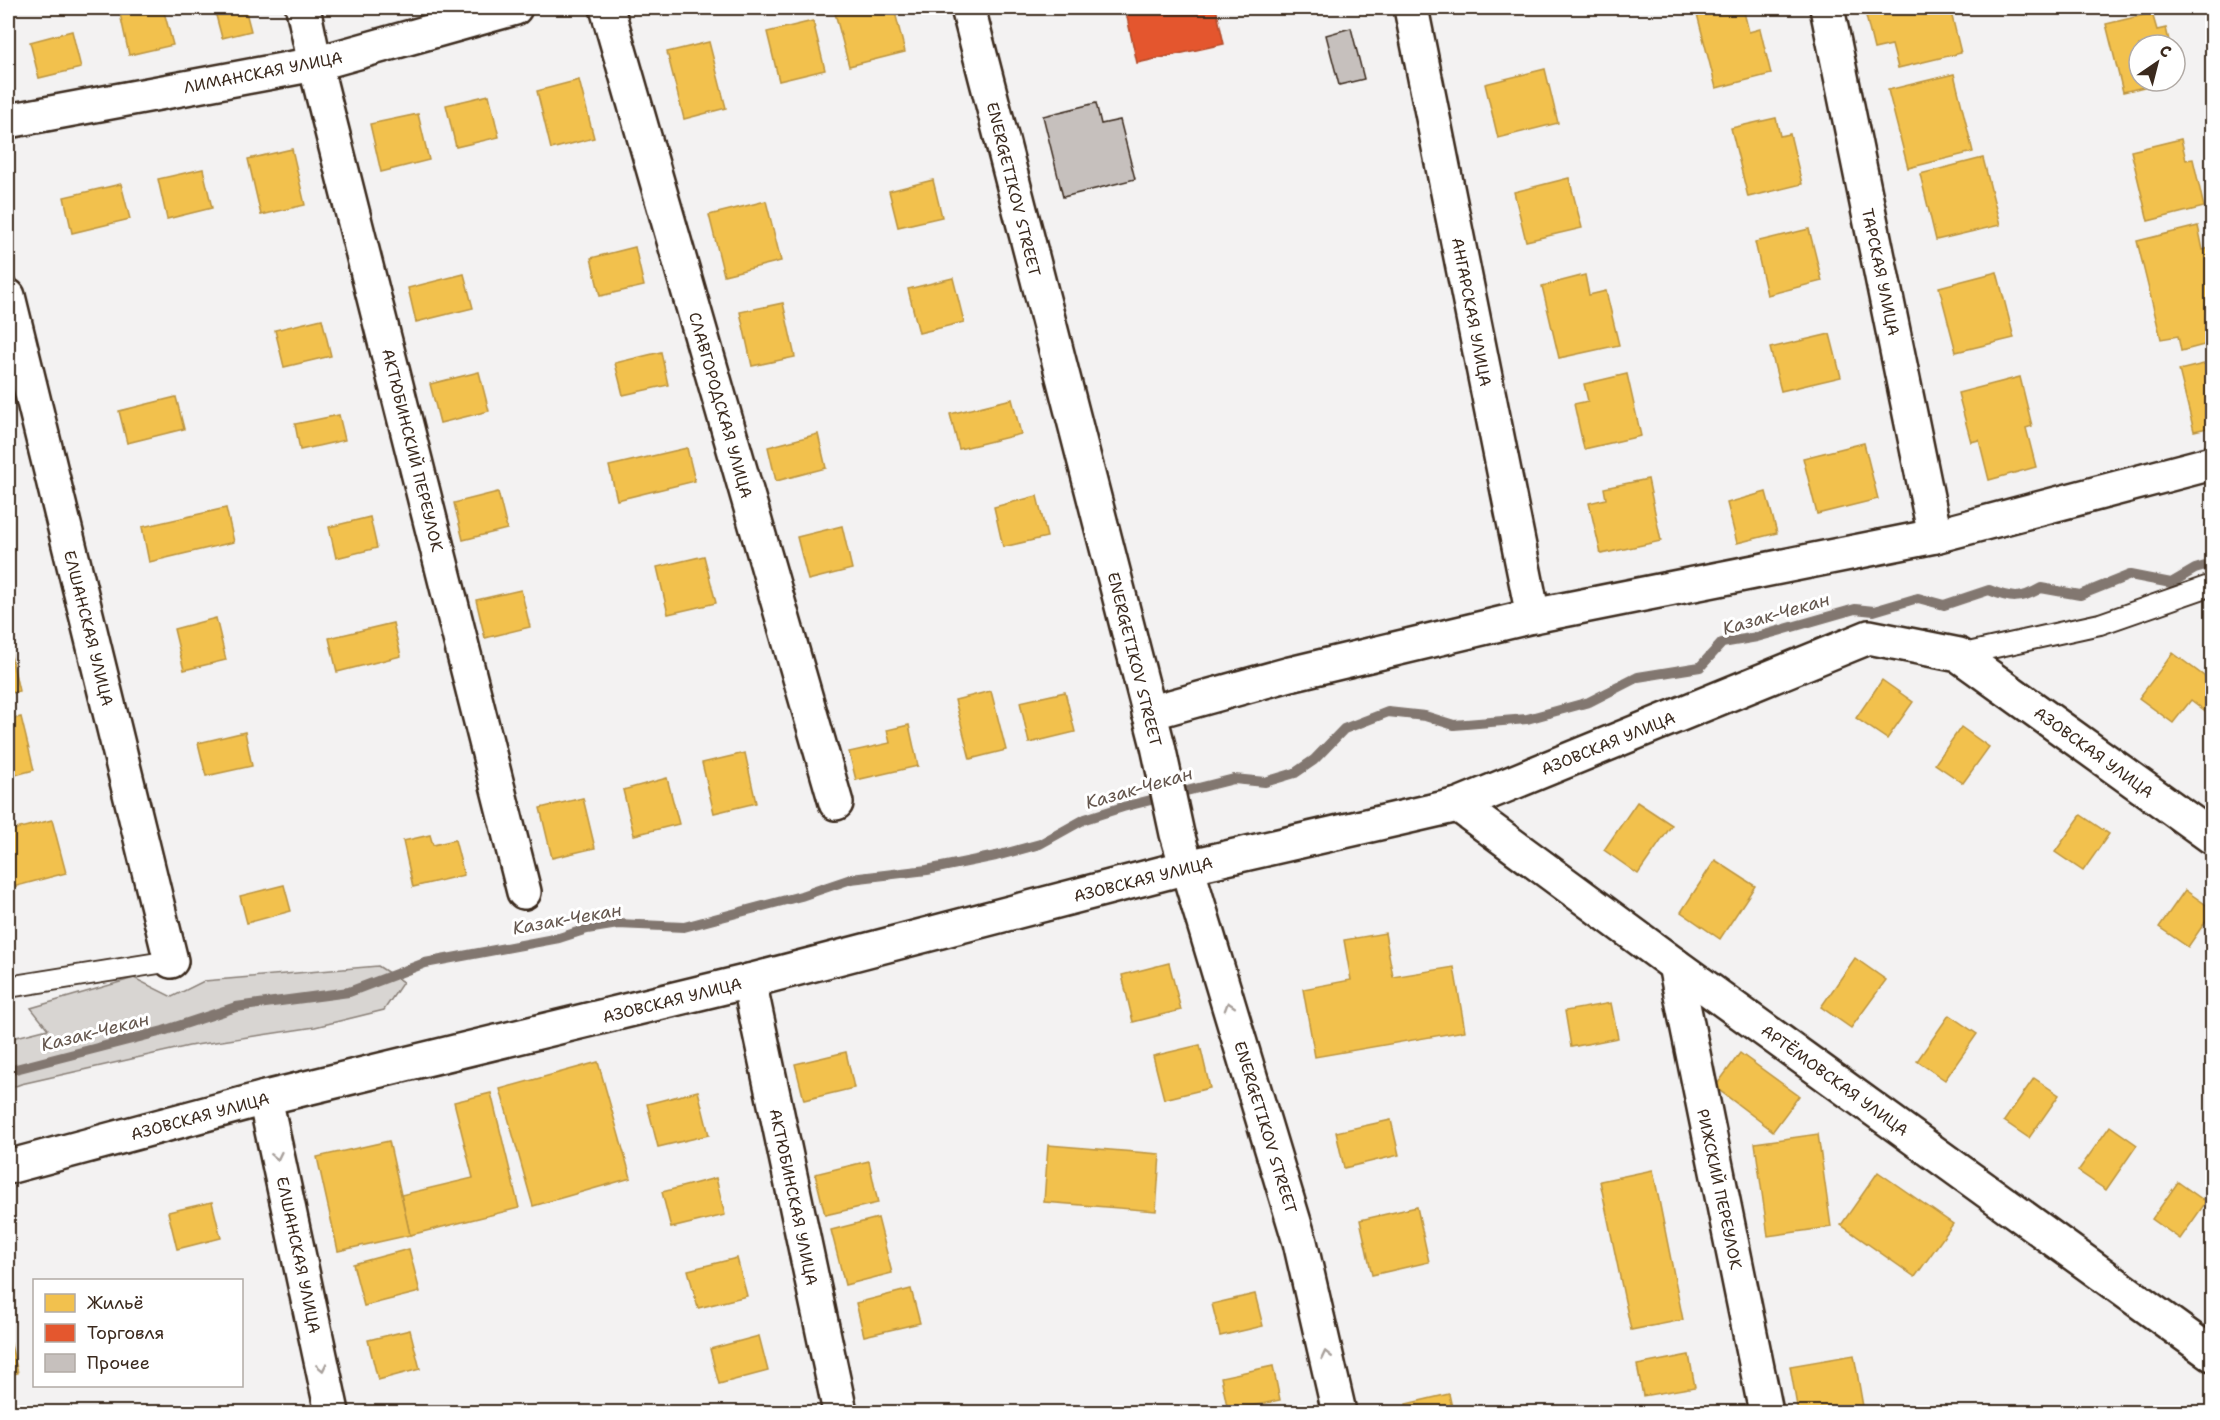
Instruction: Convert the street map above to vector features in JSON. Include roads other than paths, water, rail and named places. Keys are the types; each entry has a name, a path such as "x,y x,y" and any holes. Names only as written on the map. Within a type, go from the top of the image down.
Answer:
{"street":[{"name":"АКТЮБИНСКИЙ ПЕРЕУЛОК","path":"303,8 315,64 524,892"},
{"name":"ЛИМАНСКАЯ УЛИЦА","path":"8,121 315,64 515,8"},
{"name":"СЛАВГОРОДСКАЯ УЛИЦА","path":"607,8 836,803"},
{"name":"ENERGETIKOV STREET","path":"968,8 1158,746 1177,834 1300,1242 1339,1413"},
{"name":"АНГАРСКАЯ УЛИЦА","path":"1410,8 1533,616"},
{"name":"ТАРСКАЯ УЛИЦА","path":"1827,8 1935,536"},
{"name":"ЕЛШАНСКАЯ УЛИЦА","path":"8,296 171,961"},
{"path":"1149,713 1290,674 1533,616 1935,536 2212,463"},
{"name":"АЗОВСКАЯ УЛИЦА","path":"8,1167 265,1098 748,981 1187,867 1458,805 1869,637 1959,655 2212,837"},
{"name":"АРТЁМОВСКАЯ УЛИЦА","path":"1458,805 2212,1354"},
{"name":"РИЖСКИЙ ПЕРЕУЛОК","path":"1675,965 1766,1413"},
{"name":"АКТЮБИНСКАЯ УЛИЦА","path":"748,981 840,1413"},
{"name":"ЕЛШАНСКАЯ УЛИЦА","path":"265,1098 332,1413"}],"lane":[{"path":"1959,655 2100,624 2212,585"},
{"path":"8,987 171,961"}],"waterway":[{"name":"Казак-Чекан","path":"8,1071 163,1031 236,1007 349,992 425,963 559,938 587,929 618,924 684,927 801,896 851,879 927,870 996,856 1040,844 1085,819 1123,807 1234,779 1265,782 1295,773 1314,760 1344,729 1388,712 1425,716 1454,725 1527,719 1589,702 1638,677 1700,667 1722,643 1757,637 1855,609 1874,611 1918,598 1944,605 1989,590 2015,597 2027,595 2041,588 2080,595 2130,575 2171,583 2195,569 2212,564"}]}
